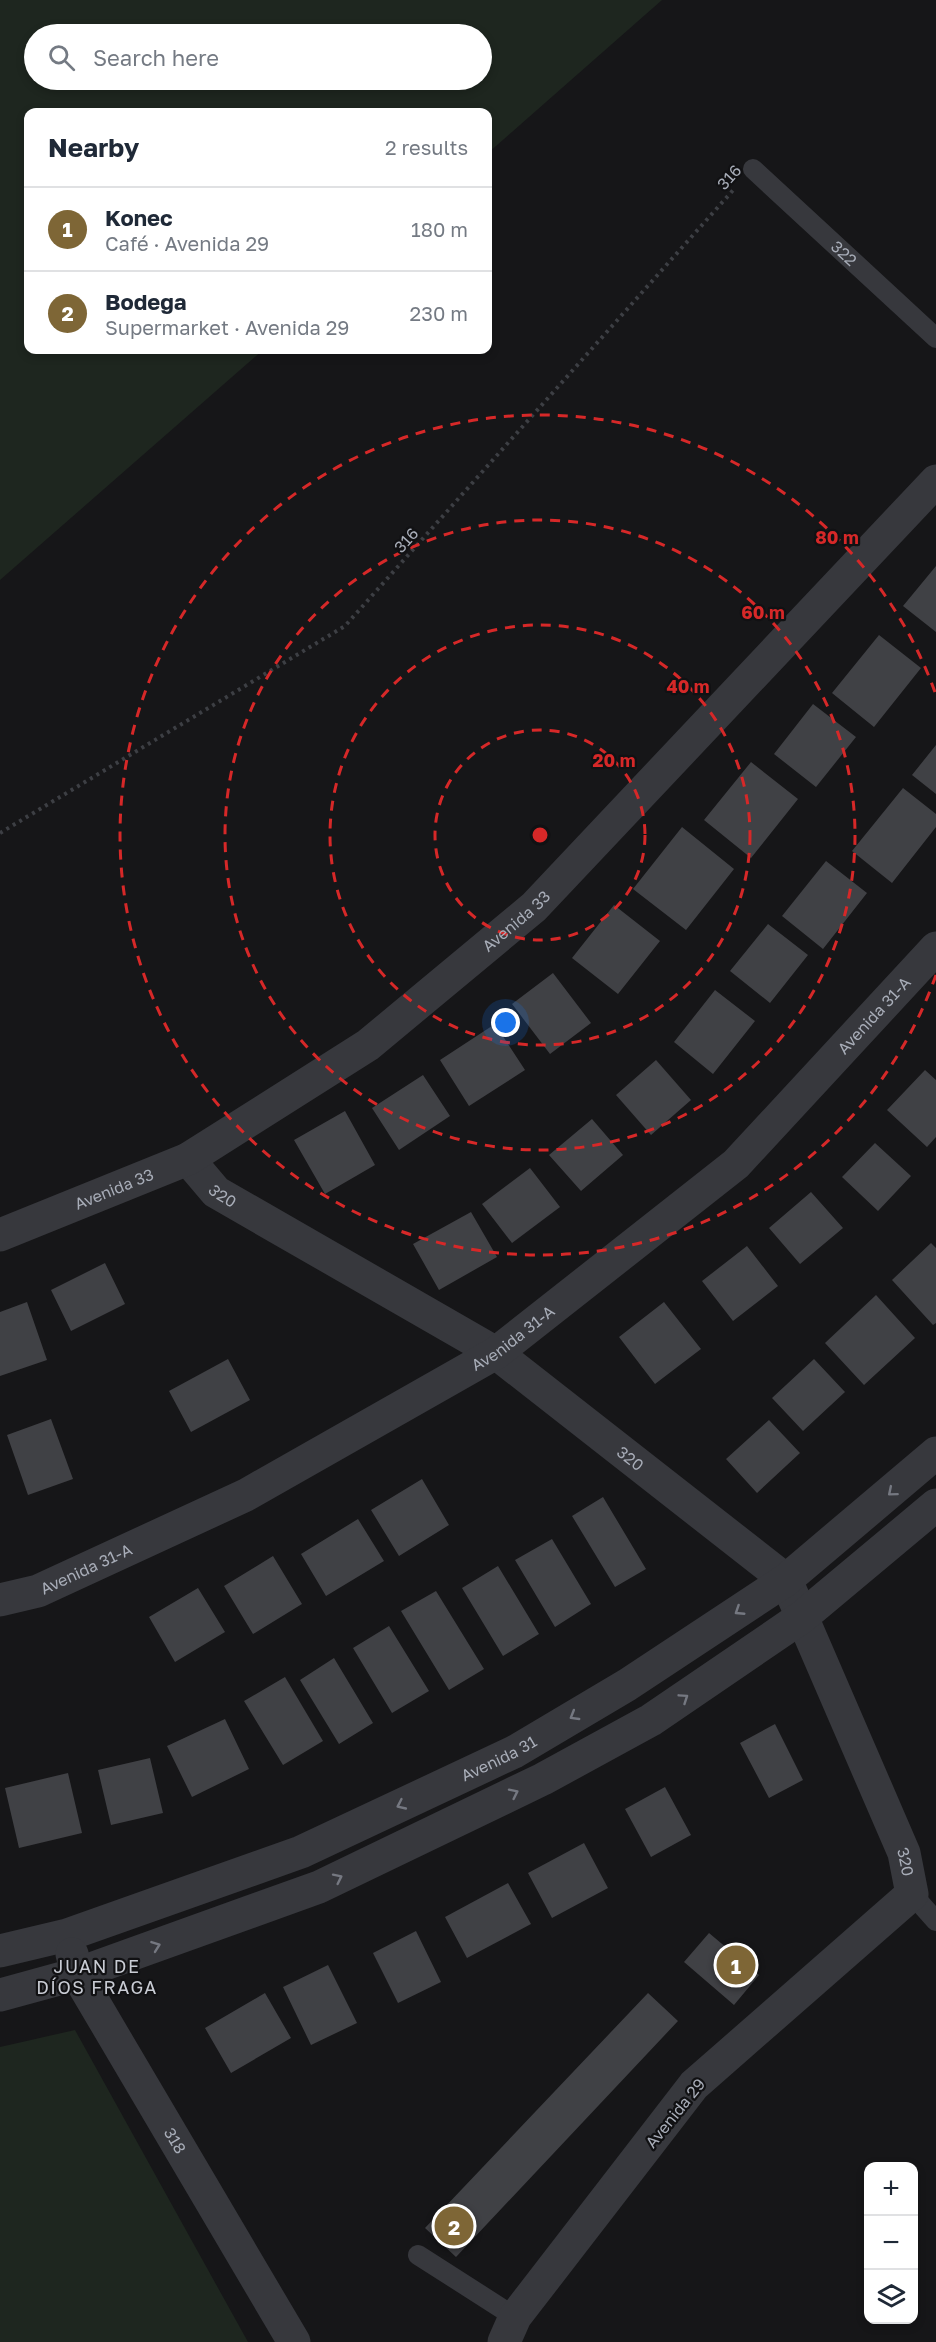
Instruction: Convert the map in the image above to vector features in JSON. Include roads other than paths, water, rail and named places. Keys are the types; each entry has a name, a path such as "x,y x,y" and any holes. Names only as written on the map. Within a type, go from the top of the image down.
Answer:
{"street":[{"name":"Avenida 33","path":"0,1235 188,1159 368,1045 534,907 936,481"},
{"name":"Avenida 31-A","path":"0,1600 38,1591 246,1495 496,1353 736,1164 936,948"},
{"name":"320","path":"188,1159 216,1192 496,1353 786,1580 904,1853 912,1894"},
{"name":"Avenida 31","path":"0,1951 67,1935 301,1852 514,1752 627,1685 786,1580 936,1453"},
{"path":"0,1995 77,1974 319,1887 543,1779 651,1720 802,1617 936,1505"},
{"name":"Avenida 29","path":"510,2330 694,2085 912,1894"},
{"name":"318","path":"67,1935 77,1974 294,2342"}],"lane":[{"name":"322","path":"753,169 936,338"},
{"path":"912,1894 936,1921"},
{"path":"418,2255 510,2330"}],"place":[{"name":"Konec","path":"736,1965"},
{"name":"Bodega","path":"454,2226"}],"district":[{"name":"JUAN DE DÍOS FRAGA","path":"97,1977"}]}
